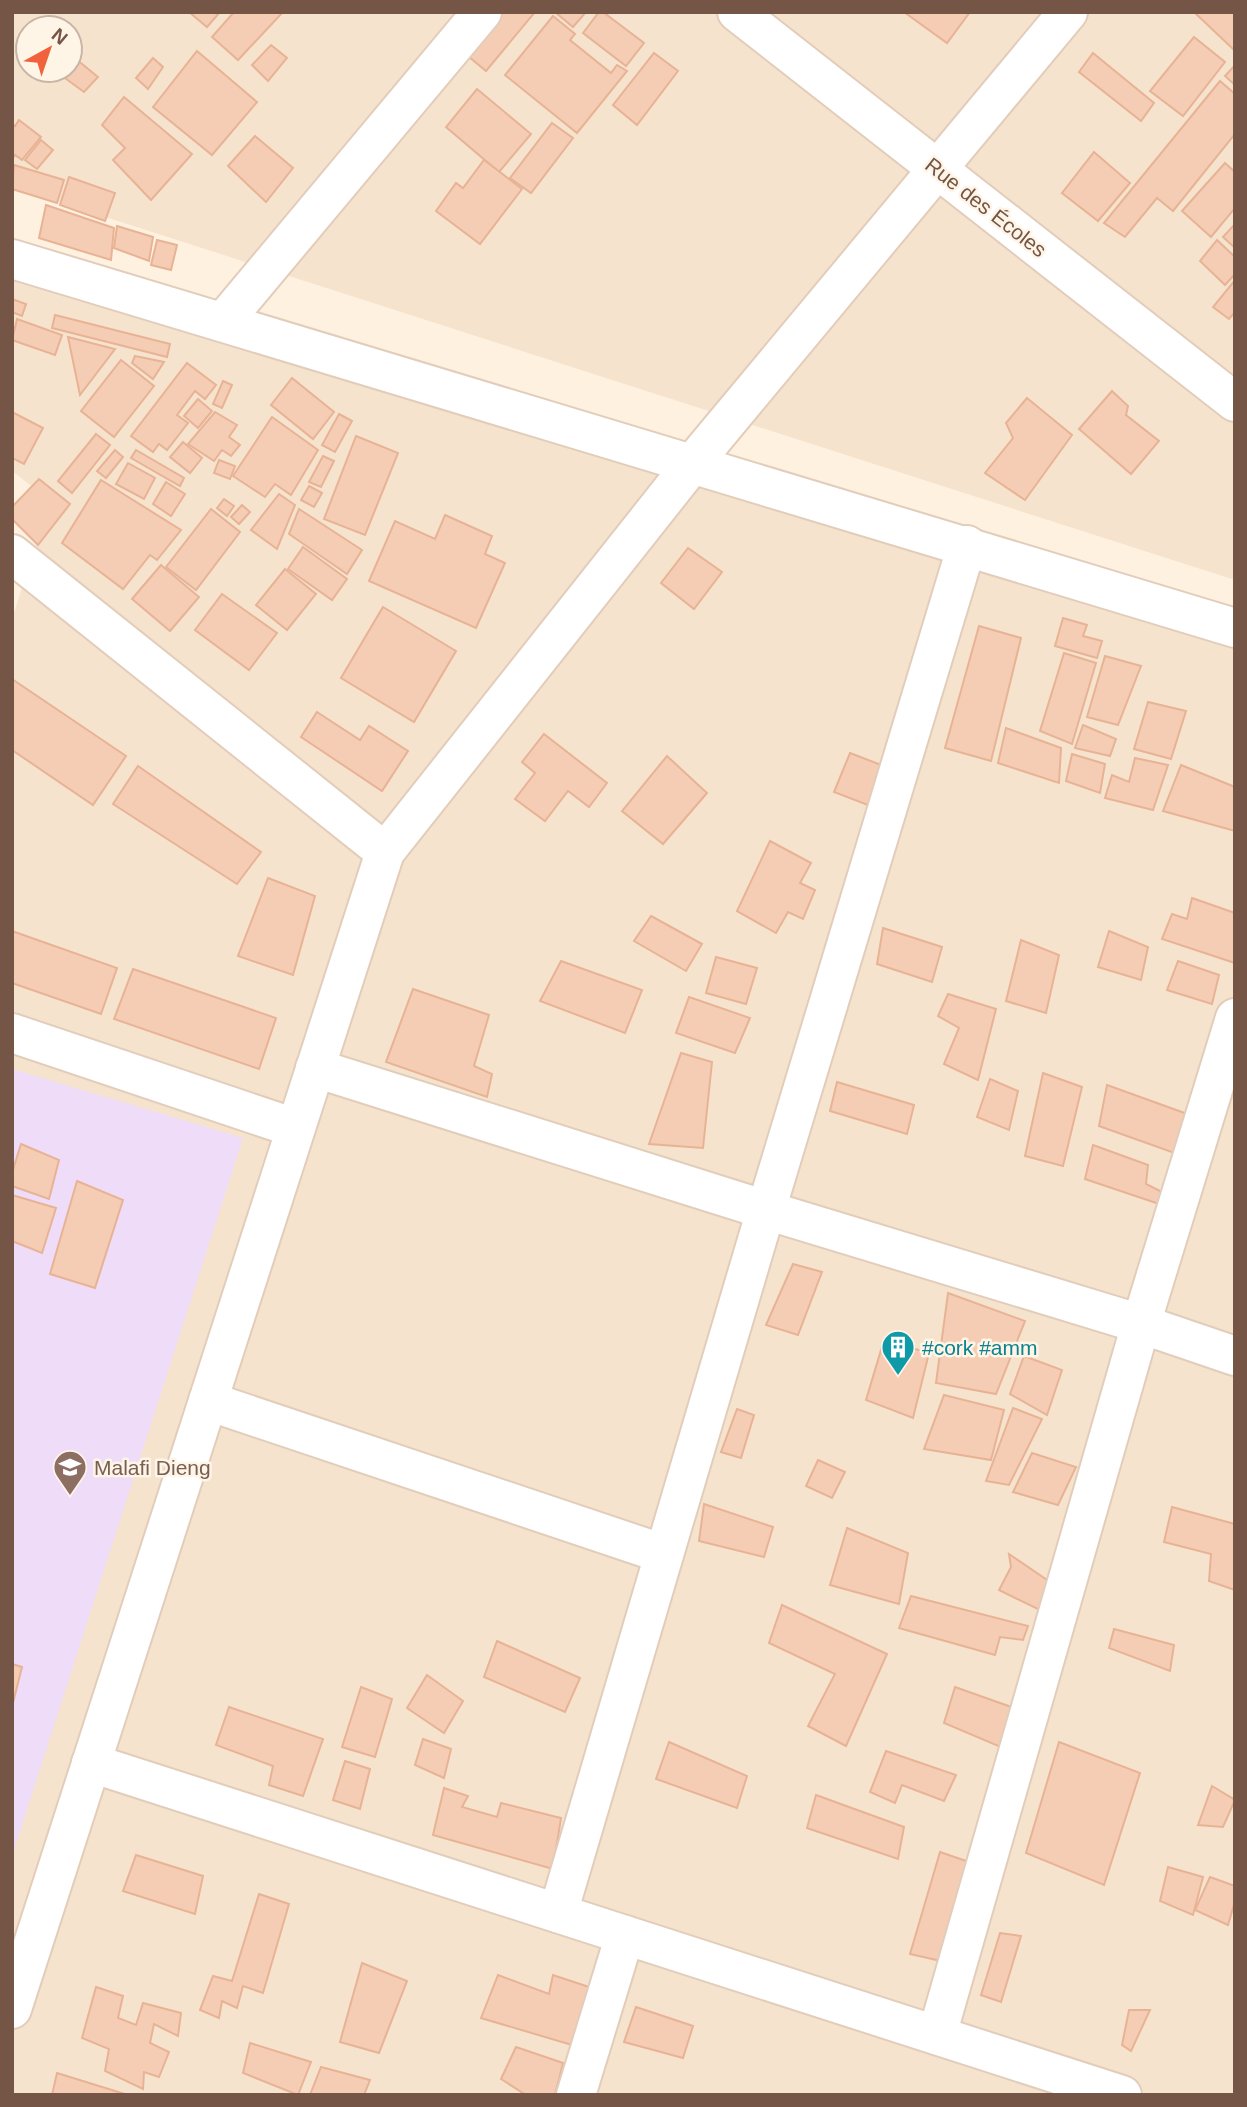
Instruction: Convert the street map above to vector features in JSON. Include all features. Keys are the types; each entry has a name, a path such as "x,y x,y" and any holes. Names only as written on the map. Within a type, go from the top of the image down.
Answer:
{"street":[{"path":"223,322 482,12"},
{"name":"Rue des Écoles","path":"737,12 1235,402"},
{"path":"12,2008 385,852 693,463 1068,12"},
{"path":"12,259 1235,628"},
{"path":"558,1913 967,545"},
{"path":"12,554 385,852"},
{"path":"937,2035 1141,1324 1235,1018"},
{"path":"12,1033 295,1128"},
{"path":"315,1068 766,1210 1141,1324 1235,1356"},
{"path":"208,1401 664,1554"},
{"path":"91,1763 1122,2095"},
{"path":"576,2095 625,1935"}],"shaded area":[{"path":"12,12 1235,12 1235,580 12,187"},
{"path":"12,272 1235,638 1235,2095 12,2095 12,619 50,500 12,471"},
{"name":"Malafi Dieng","path":"12,1069 243,1138 12,1856"}],"building":[{"path":"189,12 220,12 207,27"},
{"path":"234,12 283,12 238,60 212,37"},
{"path":"494,12 535,12 486,71 462,51"},
{"path":"555,12 586,12 573,27"},
{"path":"599,12 603,12 644,43 626,66 583,33"},
{"path":"904,12 970,12 947,43"},
{"path":"1194,12 1235,12 1235,51"},
{"path":"553,16 575,34 570,40 611,73 617,65 627,71 577,133 505,75"},
{"path":"1194,37 1225,62 1183,116 1150,91"},
{"path":"271,45 287,58 268,81 252,65"},
{"path":"197,51 257,102 212,155 153,107"},
{"path":"654,53 678,71 637,125 613,105"},
{"path":"1093,53 1154,103 1141,121 1079,72"},
{"path":"153,58 163,67 148,89 136,78"},
{"path":"1235,65 1235,85 1225,76"},
{"path":"84,66 98,77 84,92 73,84 84,84"},
{"path":"1220,81 1235,94 1235,134 1173,211 1157,198 1125,237 1104,223"},
{"path":"477,89 531,134 499,172 446,127"},
{"path":"124,97 192,154 151,200 113,160 125,148 102,125"},
{"path":"19,120 41,137 22,160 15,155 12,159 12,124 15,126"},
{"path":"552,123 573,138 531,193 510,178"},
{"path":"255,136 293,168 266,202 228,166"},
{"path":"41,140 53,150 37,169 25,160"},
{"path":"1094,152 1130,183 1098,221 1062,193"},
{"path":"484,160 522,189 480,244 436,211 456,183 463,188"},
{"path":"1225,163 1235,172 1235,208 1211,237 1182,211"},
{"path":"14,165 64,180 57,203 12,189"},
{"path":"69,177 115,193 105,221 60,205"},
{"path":"46,205 114,228 111,260 39,238"},
{"path":"1235,224 1235,248 1223,237"},
{"path":"117,226 153,237 149,261 114,248"},
{"path":"157,240 177,245 171,270 151,265"},
{"path":"1217,240 1235,257 1235,274 1225,285 1200,261"},
{"path":"1235,280 1235,312 1229,319 1213,307"},
{"path":"12,299 26,304 22,316 12,312"},
{"path":"55,315 170,344 167,357 52,328"},
{"path":"17,319 62,335 55,355 12,340"},
{"path":"68,337 115,349 80,395"},
{"path":"135,356 164,362 153,379 132,363"},
{"path":"121,360 154,386 114,437 81,411"},
{"path":"187,363 216,385 205,399 195,391 177,415 188,423 167,450 159,444 153,452 131,436"},
{"path":"292,378 334,412 313,439 271,405"},
{"path":"223,381 232,385 222,408 213,404"},
{"path":"1112,391 1128,406 1126,415 1159,441 1131,474 1079,429"},
{"path":"1027,398 1072,435 1025,500 985,473 1013,438 1006,423"},
{"path":"198,399 212,411 198,428 184,416"},
{"path":"12,412 43,428 24,464 12,458"},
{"path":"215,412 237,425 229,437 240,445 231,456 222,450 214,461 188,444"},
{"path":"339,414 352,421 335,452 322,445"},
{"path":"272,417 318,450 291,495 275,484 265,497 233,476"},
{"path":"96,434 110,445 72,493 58,481"},
{"path":"356,436 398,453 365,535 324,519"},
{"path":"183,442 202,458 190,473 170,457"},
{"path":"115,450 123,457 106,478 97,471"},
{"path":"136,450 184,478 180,486 131,458"},
{"path":"323,456 334,461 321,487 309,482"},
{"path":"219,460 235,466 230,479 214,473"},
{"path":"128,463 155,478 144,499 116,484"},
{"path":"39,479 70,504 38,545 12,519 12,507"},
{"path":"101,480 181,530 157,560 150,555 123,589 62,543"},
{"path":"166,482 185,494 171,516 153,504"},
{"path":"309,486 322,493 314,507 301,500"},
{"path":"279,494 295,505 277,549 251,530"},
{"path":"224,499 234,506 227,516 217,508"},
{"path":"242,505 250,512 239,524 231,517"},
{"path":"211,509 240,532 196,590 166,567"},
{"path":"299,509 362,550 347,574 289,534"},
{"path":"445,515 492,536 485,554 505,563 476,628 369,581 395,521 435,539"},
{"path":"303,547 347,579 332,600 288,569"},
{"path":"688,548 722,572 694,609 661,583"},
{"path":"161,565 199,597 170,631 132,599"},
{"path":"285,569 316,594 287,630 256,605"},
{"path":"222,594 277,633 249,670 195,630"},
{"path":"383,607 456,651 414,722 341,678"},
{"path":"1063,618 1087,625 1083,636 1102,641 1097,658 1055,646"},
{"path":"979,626 1021,638 991,761 945,748"},
{"path":"1064,653 1096,663 1072,744 1040,731"},
{"path":"1105,656 1141,666 1118,725 1087,717"},
{"path":"12,679 126,756 93,805 12,750"},
{"path":"1148,702 1186,711 1171,759 1134,749"},
{"path":"317,712 360,740 369,726 408,751 382,791 301,737"},
{"path":"1083,725 1116,739 1110,756 1075,748"},
{"path":"1006,728 1061,748 1059,783 998,763"},
{"path":"544,734 607,783 589,807 568,791 545,821 515,799 535,773 522,762"},
{"path":"850,753 889,768 873,807 834,792"},
{"path":"1072,754 1105,764 1100,793 1066,781"},
{"path":"667,756 707,793 663,844 622,811"},
{"path":"1135,758 1168,765 1153,810 1105,798 1112,775 1129,782"},
{"path":"1181,765 1235,787 1235,831 1163,811"},
{"path":"138,766 261,852 237,884 113,804"},
{"path":"770,841 811,863 800,883 815,890 803,919 788,912 776,933 737,911"},
{"path":"268,878 315,896 293,975 238,956"},
{"path":"1192,898 1235,913 1235,963 1162,939 1172,914 1187,919"},
{"path":"651,916 702,944 686,971 634,941"},
{"path":"883,928 942,947 932,982 877,964"},
{"path":"12,931 117,968 101,1014 12,983"},
{"path":"1109,931 1148,947 1141,980 1098,967"},
{"path":"1021,940 1059,955 1046,1013 1006,1001"},
{"path":"716,957 757,968 746,1004 706,993"},
{"path":"561,961 642,990 625,1033 540,1001"},
{"path":"1178,961 1219,975 1212,1004 1167,990"},
{"path":"133,969 276,1018 259,1069 114,1019"},
{"path":"413,989 489,1015 474,1066 492,1074 487,1097 386,1062"},
{"path":"948,994 996,1009 978,1080 944,1064 959,1028 938,1016"},
{"path":"689,997 750,1018 735,1053 676,1033"},
{"path":"681,1053 712,1062 703,1148 649,1144"},
{"path":"1043,1073 1082,1087 1063,1166 1025,1156"},
{"path":"990,1079 1018,1091 1009,1130 977,1117"},
{"path":"837,1082 914,1105 907,1134 830,1111"},
{"path":"1107,1085 1190,1115 1180,1155 1099,1126"},
{"path":"21,1144 59,1160 49,1199 12,1186 12,1173"},
{"path":"1093,1145 1148,1165 1146,1184 1168,1195 1165,1206 1085,1179"},
{"path":"77,1181 123,1200 95,1288 50,1274"},
{"path":"12,1195 56,1208 42,1253 12,1241"},
{"path":"793,1264 822,1272 798,1335 766,1325"},
{"path":"948,1293 1025,1321 996,1394 936,1383"},
{"name":"#cork #amm","path":"884,1340 929,1353 913,1418 866,1400"},
{"path":"1024,1356 1062,1370 1047,1415 1010,1394"},
{"path":"944,1395 1004,1410 991,1460 924,1449"},
{"path":"1013,1408 1042,1419 1009,1485 986,1481"},
{"path":"737,1409 754,1415 741,1458 721,1452"},
{"path":"1032,1453 1076,1467 1058,1505 1013,1492"},
{"path":"818,1460 845,1472 832,1498 806,1486"},
{"path":"704,1504 773,1527 764,1557 699,1541"},
{"path":"1172,1507 1235,1524 1235,1590 1209,1581 1211,1554 1164,1542"},
{"path":"847,1528 908,1553 899,1604 830,1585"},
{"path":"1009,1554 1053,1584 1040,1610 999,1590 1011,1567"},
{"path":"911,1596 1028,1626 1023,1640 1000,1637 995,1655 899,1628"},
{"path":"782,1605 887,1654 846,1746 808,1726 835,1674 769,1643"},
{"path":"1114,1629 1174,1645 1170,1671 1109,1648"},
{"path":"497,1641 580,1678 565,1712 484,1677"},
{"path":"12,1664 22,1667 12,1707"},
{"path":"427,1675 463,1701 444,1733 407,1708"},
{"path":"361,1687 392,1699 375,1757 342,1747"},
{"path":"955,1687 1014,1708 1003,1748 944,1723"},
{"path":"229,1707 323,1739 303,1796 269,1785 273,1766 216,1745"},
{"path":"423,1739 451,1749 444,1778 415,1765"},
{"path":"669,1742 747,1776 737,1808 656,1779"},
{"path":"1059,1742 1140,1773 1104,1885 1026,1853"},
{"path":"886,1751 956,1775 944,1801 902,1785 895,1803 870,1792"},
{"path":"345,1761 370,1769 360,1809 333,1800"},
{"path":"1212,1786 1235,1800 1223,1827 1198,1825"},
{"path":"444,1788 468,1796 462,1807 497,1817 501,1803 561,1818 553,1869 433,1835"},
{"path":"816,1795 904,1827 898,1859 807,1828"},
{"path":"940,1852 972,1863 941,1961 910,1954"},
{"path":"136,1855 203,1876 195,1914 123,1891"},
{"path":"1168,1867 1203,1877 1193,1915 1160,1901"},
{"path":"1210,1877 1235,1886 1235,1901 1228,1925 1195,1910"},
{"path":"259,1894 289,1904 263,1993 243,1986 237,2008 222,2001 219,2018 200,2010 213,1976 232,1981"},
{"path":"1000,1933 1021,1936 1001,2002 981,1995"},
{"path":"362,1963 407,1981 379,2053 340,2042"},
{"path":"498,1975 549,1994 553,1975 589,1987 572,2045 481,2018"},
{"path":"96,1987 123,1996 118,2018 136,2025 143,2003 181,2013 178,2036 154,2024 150,2043 169,2052 159,2077 144,2072 143,2089 105,2071 109,2049 82,2038"},
{"path":"636,2007 693,2026 683,2058 624,2042"},
{"path":"1129,2010 1150,2010 1131,2051 1122,2045"},
{"path":"250,2043 311,2062 298,2095 243,2073"},
{"path":"516,2047 563,2063 555,2095 526,2095 501,2079"},
{"path":"321,2067 370,2080 364,2095 310,2095"},
{"path":"57,2073 128,2095 52,2095"}],"place":[{"name":"#cork #amm","path":"898,1377"},
{"name":"Malafi Dieng","path":"70,1497"}]}
